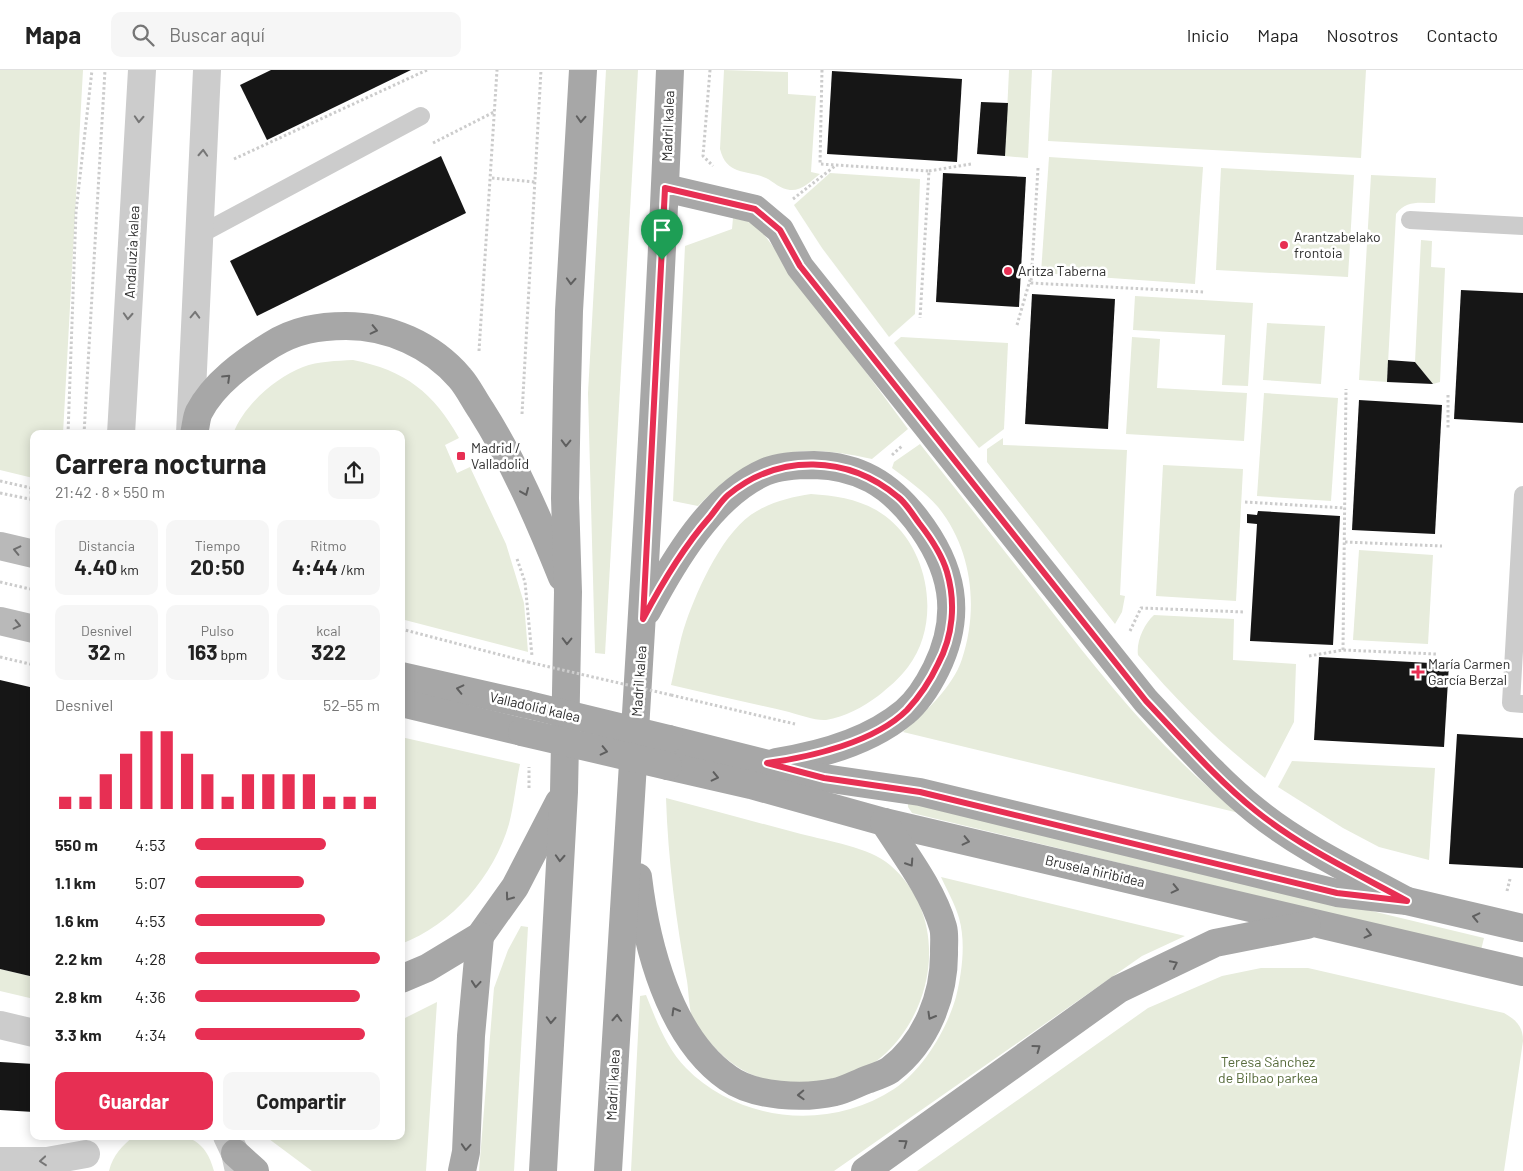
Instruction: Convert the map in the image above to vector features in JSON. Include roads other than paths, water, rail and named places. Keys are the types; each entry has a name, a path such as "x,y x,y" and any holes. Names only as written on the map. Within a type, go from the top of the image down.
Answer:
{"main road":[{"path":"543,1171 564,792 568,592 565,498 569,311 583,70"},
{"name":"Madril kalea","path":"608,1171 629,811 643,619 670,70"},
{"path":"665,188 755,209 780,230 800,266 1146,701 1206,765 1256,811 1310,849 1407,901"},
{"path":"195,430 198,413 211,394 228,376 254,355 283,337 318,326 360,326 404,336 426,348 460,378 491,426 521,483 568,592"},
{"path":"643,619 661,585 690,540 728,495 766,472 799,465 837,465 874,480 900,498 931,538 947,572 953,608 946,648 927,686 906,712 873,733 804,758 767,763"},
{"path":"0,546 30,553"},
{"path":"0,621 30,628"},
{"name":"Valladolid kalea","path":"405,677 767,763"},
{"name":"Valladolid kalea","path":"405,704 668,766"},
{"path":"767,763 824,778 920,792 1337,893 1407,901 1523,928"},
{"name":"Brusela hiribidea","path":"668,766 751,785 884,822 1523,972"},
{"path":"405,977 427,968 480,936 515,888 564,792"},
{"path":"629,811 642,914 648,941 667,996 696,1047 729,1079 762,1092 799,1096 835,1092 890,1070 915,1044 936,1008 944,970 943,928 923,882 884,822"},
{"path":"865,1171 1119,989 1215,943 1320,923"},
{"path":"462,1171 466,1152 471,1036 480,936"},
{"path":"234,1154 255,1171"}],"street":[{"name":"Andaluzia kalea","path":"121,430 142,70"},
{"path":"190,430 207,70"},
{"path":"0,1025 30,1032"},
{"path":"0,1162 47,1161 88,1154"}],"lane":[{"path":"199,235 421,116"},
{"path":"1410,220 1523,226"},
{"path":"1523,495 1511,703 1523,704"}],"place":[{"name":"Arantzabelako frontoia","path":"1284,245"},
{"name":"Aritza Taberna","path":"1008,271"},
{"name":"Madrid / Valladolid","path":"461,456"},
{"name":"María Carmen García Berzal","path":"1418,672"}],"park label":[{"name":"Teresa Sánchez de Bilbao parkea","path":"1268,1070"}]}
